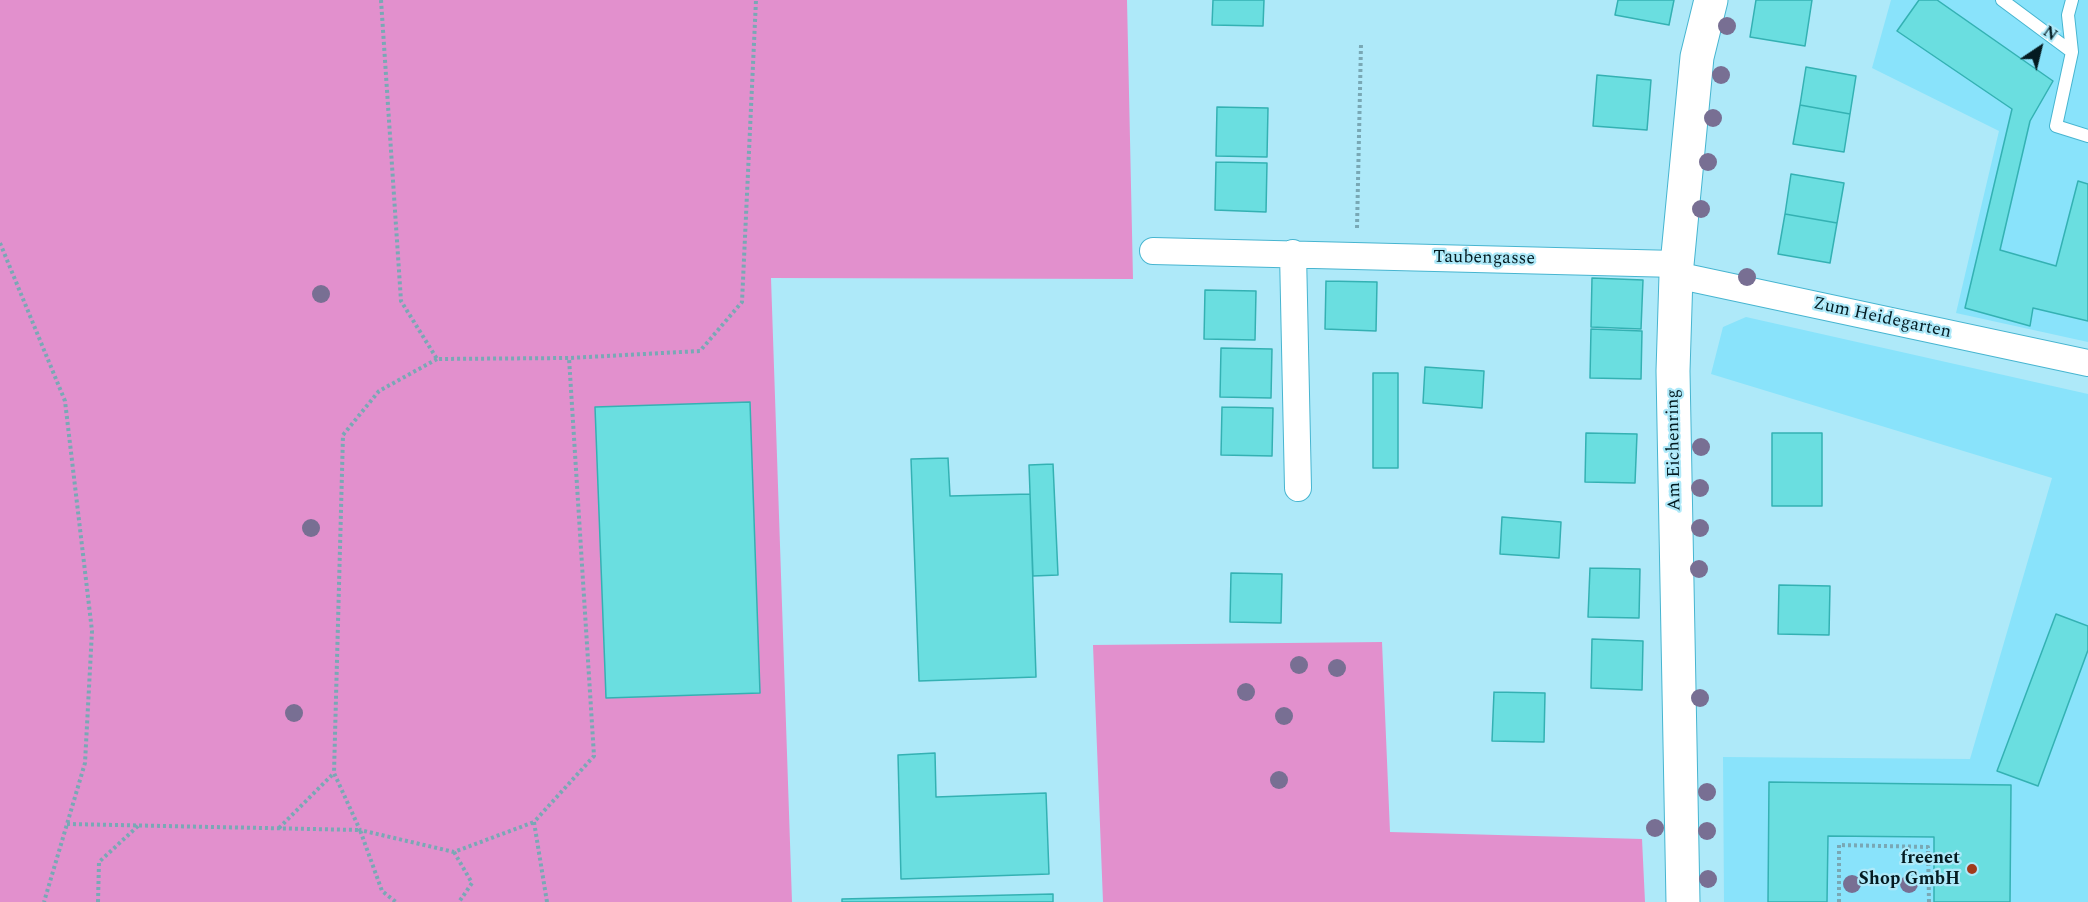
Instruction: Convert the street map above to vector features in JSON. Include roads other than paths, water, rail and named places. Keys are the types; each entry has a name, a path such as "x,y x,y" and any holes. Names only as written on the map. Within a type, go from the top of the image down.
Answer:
{"main road":[{"name":"Am Eichenring","path":"1683,902 1673,371 1676,270 1697,57 1711,0"}],"street":[{"name":"Taubengasse","path":"1153,251 1356,256 1676,270"},
{"path":"1293,254 1298,488"},
{"name":"Zum Heidegarten","path":"1676,270 2088,363"}],"lane":[{"path":"2002,0 2072,51"},
{"path":"2072,0 2068,15 2072,51 2056,126 2088,136"}],"place":[{"name":"freenet Shop GmbH","path":"1972,869"}]}
